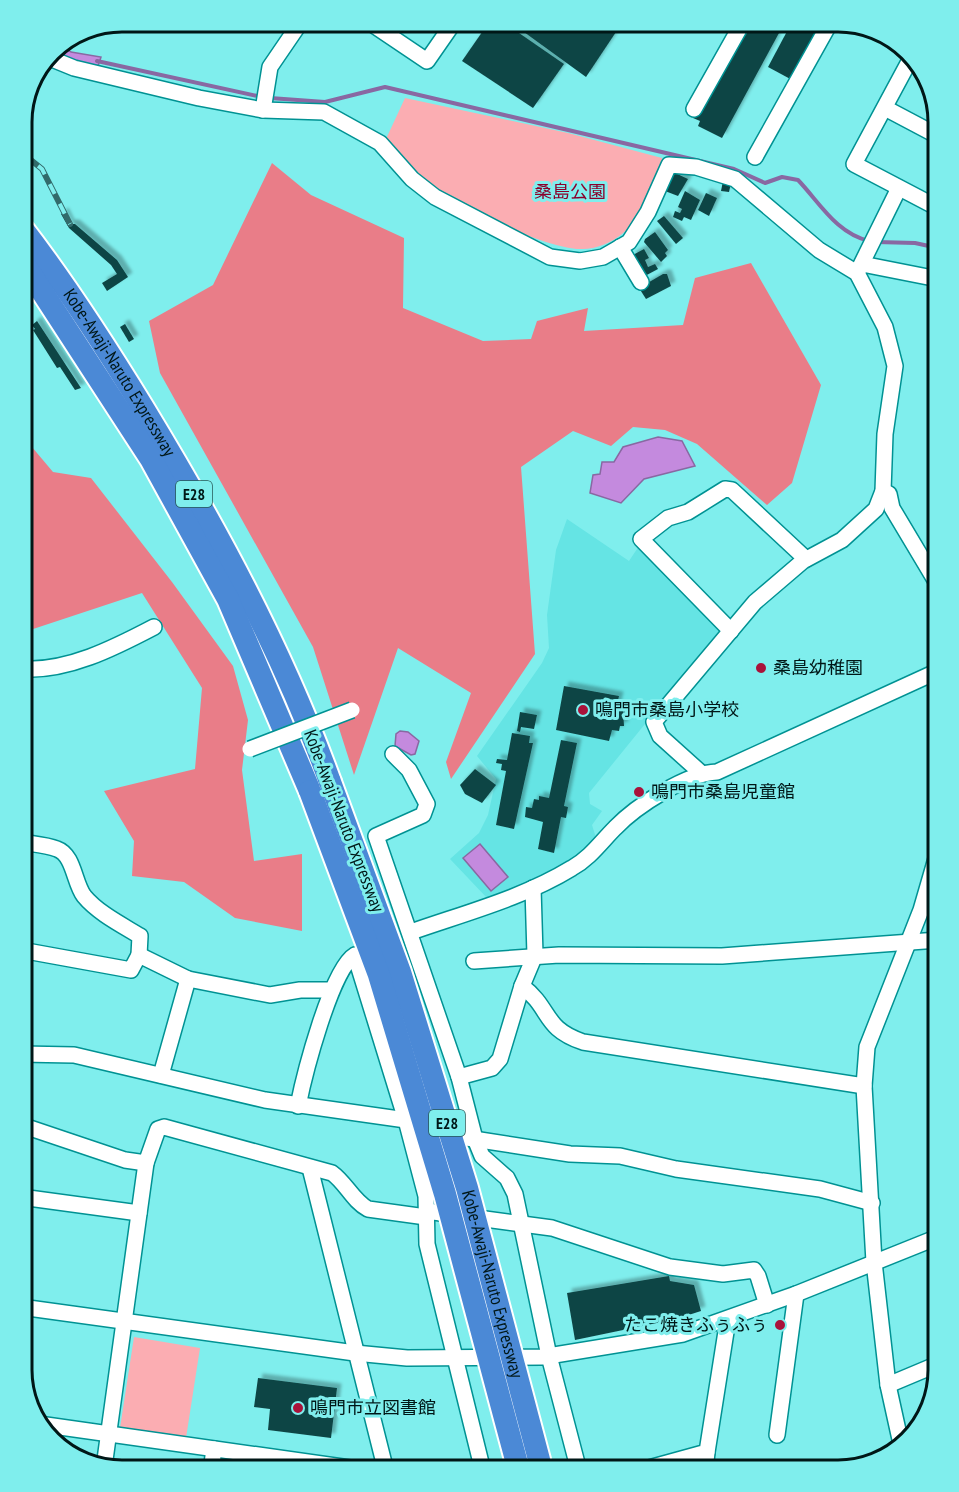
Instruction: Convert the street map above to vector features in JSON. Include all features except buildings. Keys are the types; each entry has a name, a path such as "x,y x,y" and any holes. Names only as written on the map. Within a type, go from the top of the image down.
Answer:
{"highway":[{"name":"Kobe-Awaji-Naruto Expressway","path":"32,242 92,326 232,560 279,655 445,1194 516,1460"},
{"name":"Kobe-Awaji-Naruto Expressway","path":"32,276 151,459 228,599 320,787 400,972 460,1166 539,1460"}],"street":[{"path":"263,110 270,67 294,32"},
{"path":"384,32 427,61 447,32"},
{"path":"694,110 737,32"},
{"path":"755,157 825,32"},
{"path":"56,61 74,68 199,98 263,110 324,112 354,126 380,143 412,179 435,197 550,257 580,261 603,257 629,242 648,213 669,165 696,167 735,179 819,250 859,269 928,278"},
{"path":"909,67 854,164 928,203"},
{"path":"885,108 928,131"},
{"path":"859,269 899,188"},
{"path":"620,248 641,282"},
{"path":"700,772 660,736 654,722 755,602 806,560 842,540 876,509 883,491 885,434 896,366 885,327 859,269"},
{"path":"731,631 641,539 668,518 688,512 725,489 732,490 806,560"},
{"path":"883,491 889,494 892,508 928,573"},
{"path":"32,670 64,664 112,649 154,627"},
{"path":"411,932 533,888 573,868 636,810 700,772 717,772 928,676"},
{"path":"250,748 352,710"},
{"path":"393,754 409,770 427,804 423,815 376,836 411,932 459,1077 475,1139 482,1156 507,1178 515,1194 549,1356 576,1460"},
{"path":"32,844 59,849 69,860 75,880 84,896 100,911 140,936 140,955 131,970 32,952"},
{"path":"899,1435 888,1385 874,1262 864,1086 867,1047 921,910 928,886"},
{"path":"459,1077 492,1068 500,1059 522,986 535,955 536,923 533,888"},
{"path":"474,961 535,955 722,956 928,941"},
{"path":"140,955 188,979 270,995 300,990 331,990"},
{"path":"298,1106 331,990 347,959 355,955 408,1125 426,1196 427,1244 480,1460"},
{"path":"161,1075 188,979"},
{"path":"522,986 537,997 555,1029 564,1036 583,1042 864,1086"},
{"path":"32,1054 74,1055 298,1106 475,1139 570,1154 620,1156 676,1169 820,1189 872,1203"},
{"path":"105,1459 146,1163 158,1129 164,1127 332,1173 342,1181 360,1205 368,1209 552,1228 670,1267 708,1274 753,1270 758,1276 768,1305"},
{"path":"32,1129 125,1160 146,1163"},
{"path":"309,1168 383,1460"},
{"path":"32,1199 139,1214"},
{"path":"32,1308 355,1353 407,1358 549,1356 683,1334 768,1305 928,1241"},
{"path":"777,1435 796,1294"},
{"path":"706,1460 728,1319"},
{"path":"888,1385 928,1368"},
{"path":"51,1426 292,1460"},
{"path":"212,1460 214,1449"},
{"path":"678,1460 707,1452"}],"shaded area":[{"path":"68,50 101,57 97,69 61,56"},
{"path":"272,163 311,195 404,238 403,308 483,341 531,339 537,321 588,308 584,331 683,325 695,278 751,263 821,385 792,483 767,505 697,444 665,430 633,427 611,446 573,431 521,467 535,654 451,779 446,762 471,693 398,648 354,775 313,647 160,373 149,321 213,285"},
{"path":"658,437 682,441 695,466 644,479 621,503 590,493 593,475 600,474 602,462 614,462 623,447"},
{"path":"32,447 53,472 91,478 172,582 233,666 248,720 242,770 254,861 302,854 302,931 235,918 184,882 132,876 134,841 104,791 195,769 202,688 142,593 32,629"},
{"name":"鳴門市桑島小学校","path":"567,519 629,561 639,546 722,629 589,793 590,804 602,811 592,825 597,841 562,868 487,898 450,859 479,833 488,815 496,779 477,756 542,663 549,648 547,615 556,550"},
{"path":"400,731 408,732 419,741 415,754 411,755 395,746 396,734"},
{"path":"480,844 508,877 491,891 463,858"}],"green space":[{"name":"桑島公園","path":"405,98 568,133 662,158 663,164 636,219 622,234 597,247 580,249 563,247 496,222 432,187 419,176 386,139"},
{"path":"134,1337 200,1348 186,1438 120,1428"}],"waterway":[{"path":"97,61 262,97"},
{"path":"270,98 325,102 385,87 734,169 765,183 782,177 798,180 838,224 857,237 869,241"},
{"path":"876,242 915,243 928,246"}],"railway":[{"path":"32,161 42,169 70,224"}],"place":[{"name":"桑島幼稚園","path":"761,668"},
{"name":"鳴門市桑島小学校","path":"583,710"},
{"name":"鳴門市桑島児童館","path":"639,792"},
{"name":"たこ焼きふぅふぅ","path":"780,1325"},
{"name":"鳴門市立図書館","path":"298,1408"}]}
